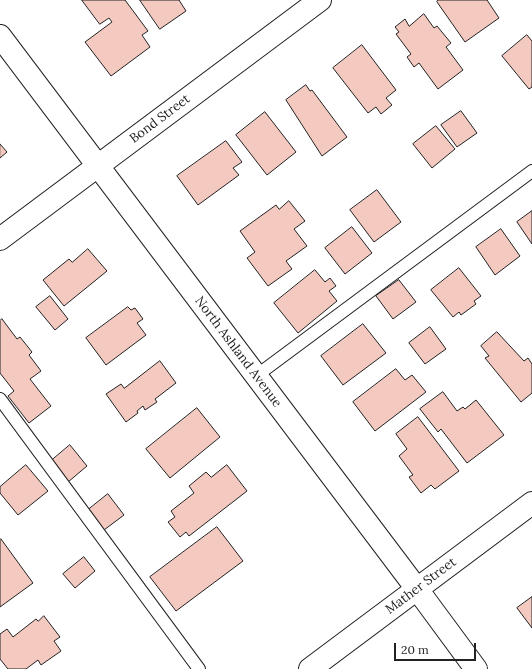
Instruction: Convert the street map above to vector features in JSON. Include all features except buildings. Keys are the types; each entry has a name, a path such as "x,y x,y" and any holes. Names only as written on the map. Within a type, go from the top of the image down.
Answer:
{"street":[{"name":"Bond Street","path":"0,239 320,0"},
{"name":"North Ashland Avenue","path":"0,36 476,669"},
{"name":"Mather Street","path":"310,669 532,503"}],"lane":[{"path":"256,376 532,171"},
{"path":"0,399 199,669"}]}
